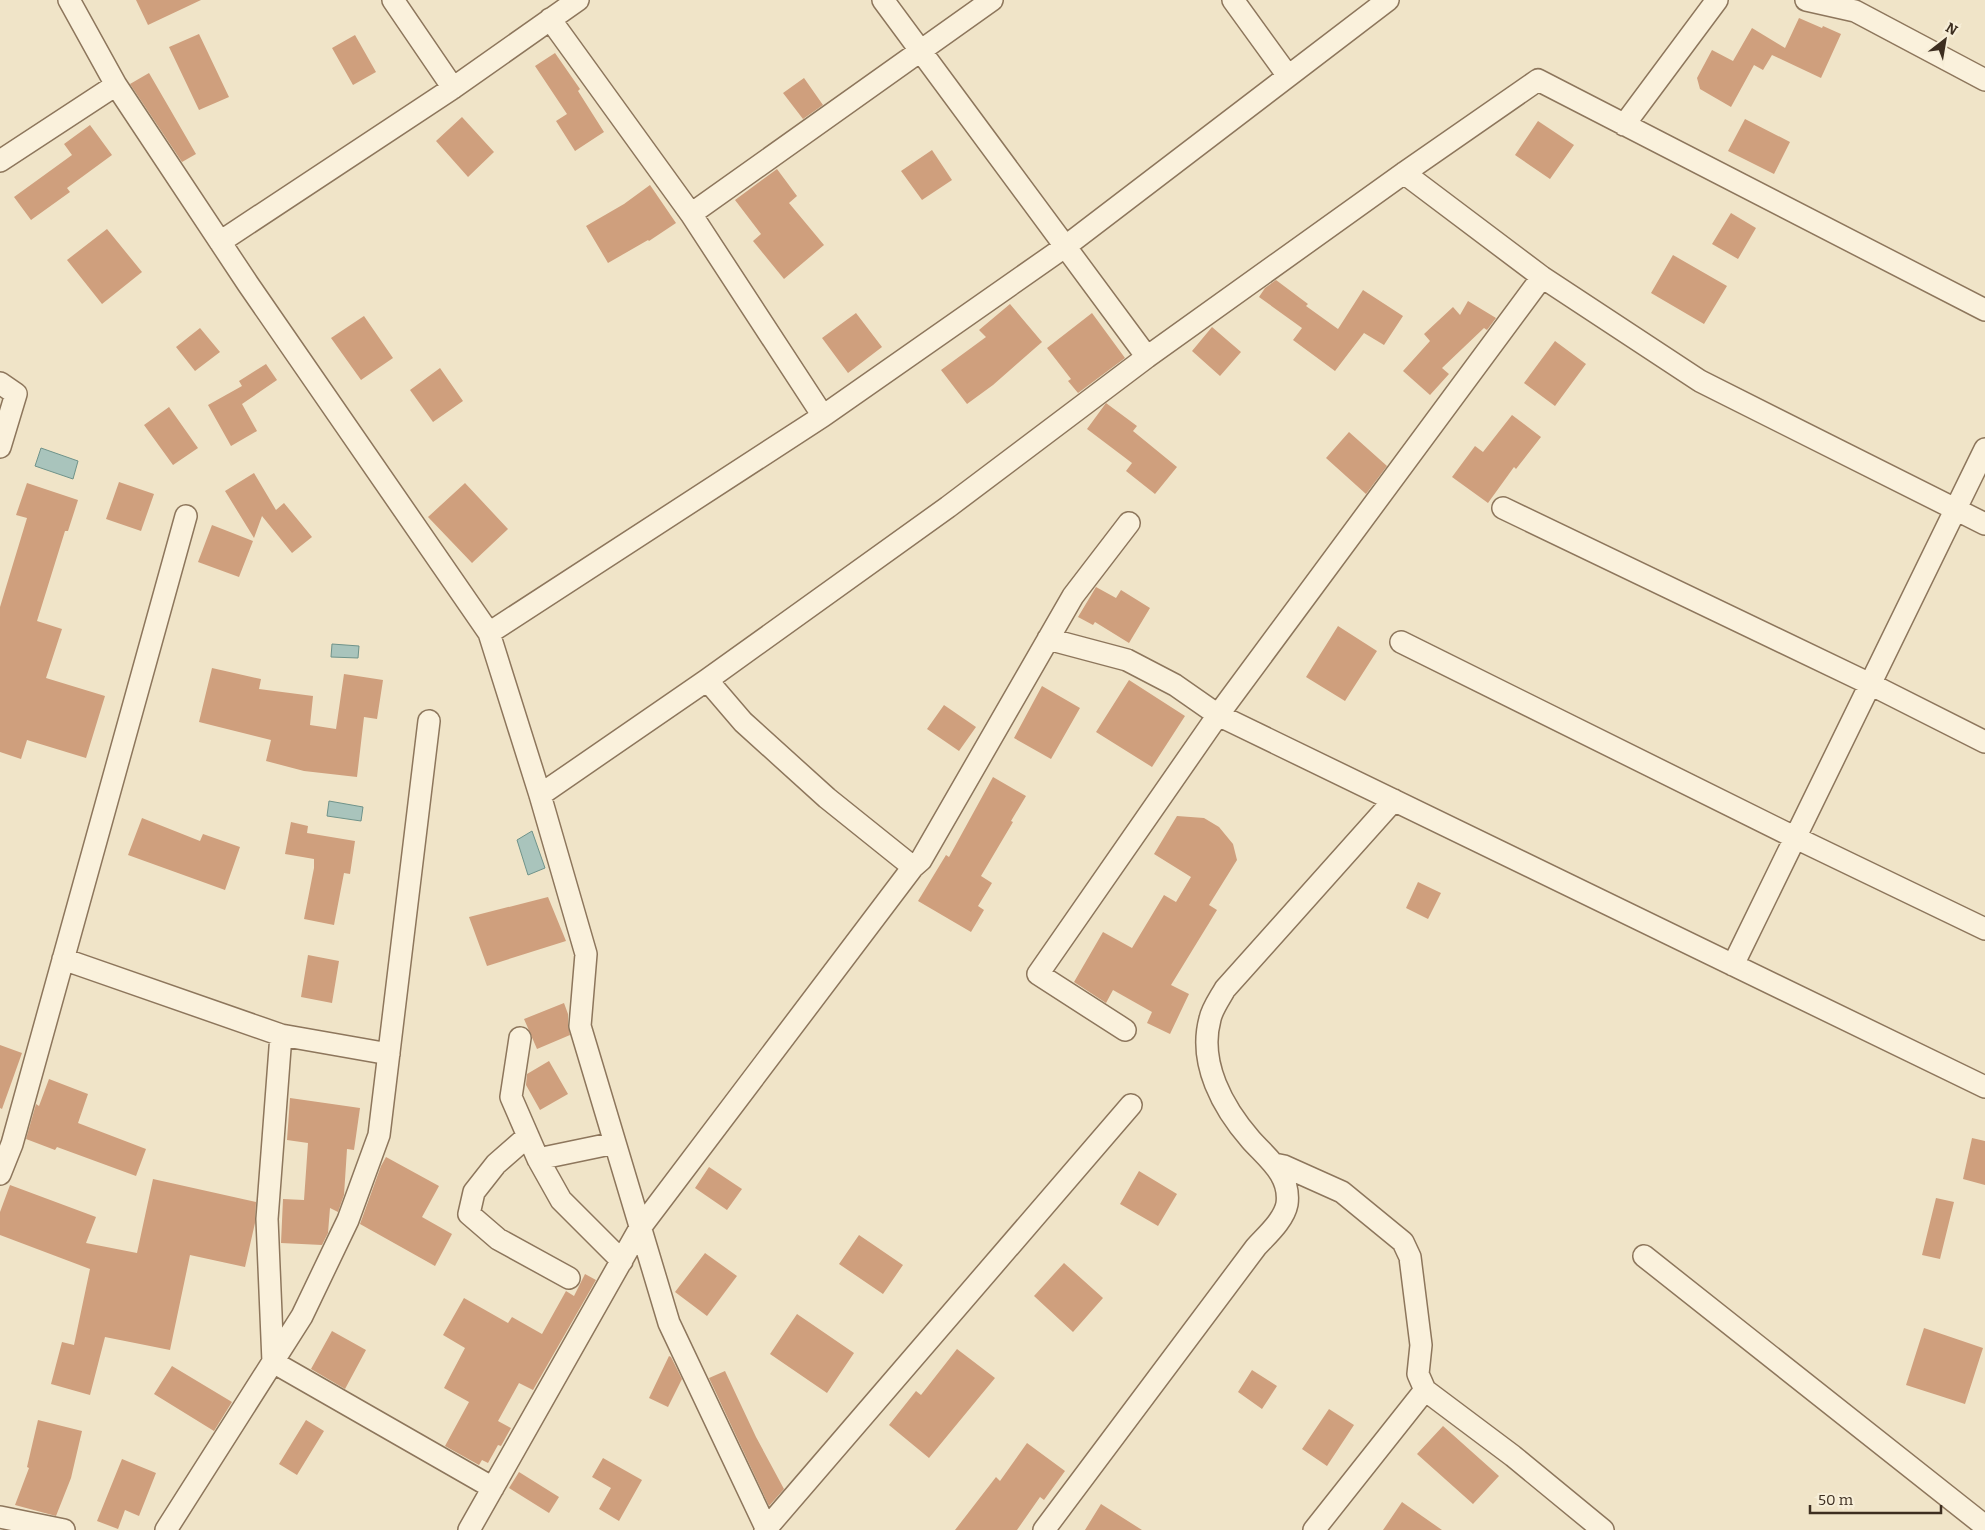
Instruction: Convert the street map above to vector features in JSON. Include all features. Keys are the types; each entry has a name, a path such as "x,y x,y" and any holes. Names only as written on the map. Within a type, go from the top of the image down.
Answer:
{"street":[{"path":"69,0 116,85 220,242 490,633 586,954 580,1026 669,1323 766,1530 1131,1105"},
{"path":"394,0 453,88"},
{"path":"220,242 453,88 578,0"},
{"path":"883,0 1147,357"},
{"path":"691,214 992,0"},
{"path":"1233,0 1288,76"},
{"path":"490,633 823,416 1066,246 1388,0"},
{"path":"1624,124 1717,0"},
{"path":"1806,0 1855,11 1985,80"},
{"path":"550,19 691,214 823,416"},
{"path":"540,795 706,680 948,507 1147,357 1404,173 1538,80 1985,310"},
{"path":"0,161 116,85"},
{"path":"1404,173 1542,277 1700,381 1985,524"},
{"path":"1125,1030 1038,974 1218,715 1542,277"},
{"path":"0,383 16,394 0,447"},
{"path":"1733,965 1985,449"},
{"path":"1503,508 1870,684 1985,742"},
{"path":"0,1174 12,1144 186,516"},
{"path":"469,1530 640,1228 912,867 921,860 1073,596 1129,523"},
{"path":"1048,639 1127,660 1176,685 1218,715 1985,1087"},
{"path":"1401,642 1796,838 1985,929"},
{"path":"706,680 743,722 827,798 912,867"},
{"path":"166,1530 302,1316 348,1220 379,1135 429,721"},
{"path":"1044,1530 1256,1246 1279,1221 1287,1204 1280,1170 1250,1140 1222,1100 1208,1060 1206,1040 1210,1018 1225,989 1394,800"},
{"path":"63,959 281,1034 389,1054"},
{"path":"273,1362 267,1219 281,1034"},
{"path":"520,1038 511,1097 538,1159 561,1200 622,1260"},
{"path":"528,1136 496,1164 474,1192 468,1214 498,1239 569,1278"},
{"path":"538,1159 615,1143"},
{"path":"1274,1164 1284,1166 1342,1192 1403,1242 1410,1257 1421,1345 1418,1374 1425,1390 1514,1456 1604,1530"},
{"path":"1644,1256 1985,1526"},
{"path":"273,1362 493,1488"},
{"path":"1314,1530 1425,1390"},
{"path":"0,1518 64,1530"}],"water":[{"path":"41,448 78,461 73,479 35,466"},
{"path":"332,644 359,646 358,658 331,657"},
{"path":"329,801 363,807 361,821 327,816"},
{"path":"532,831 545,868 528,875 517,840"}],"building":[{"path":"136,0 201,0 148,25"},
{"path":"1799,18 1841,34 1821,78 1772,55 1763,70 1754,65 1731,107 1700,89 1697,78 1712,50 1733,61 1752,28 1785,48"},
{"path":"199,34 229,97 199,110 169,47"},
{"path":"355,35 376,72 353,85 332,48"},
{"path":"555,53 580,89 578,91 604,132 575,151 556,121 567,114 535,66"},
{"path":"149,73 196,154 182,162 130,84"},
{"path":"804,78 823,105 803,119 783,93"},
{"path":"462,117 494,152 468,177 436,141"},
{"path":"1745,119 1790,142 1774,174 1728,151"},
{"path":"1538,121 1574,145 1550,179 1515,155"},
{"path":"90,125 112,155 67,188 70,192 31,220 14,197 72,155 64,144"},
{"path":"932,150 952,180 922,200 901,171"},
{"path":"777,169 797,196 789,203 824,245 784,279 753,241 761,234 735,200"},
{"path":"650,185 676,223 649,241 608,263 586,226 624,204"},
{"path":"1731,213 1756,228 1738,259 1712,244"},
{"path":"107,229 142,272 102,304 67,260"},
{"path":"1673,255 1727,286 1704,324 1651,293"},
{"path":"1276,280 1308,304 1306,306 1338,329 1363,290 1403,316 1384,345 1364,333 1335,371 1293,340 1302,328 1259,297 1265,288"},
{"path":"1468,301 1496,318 1487,330 1484,328 1442,368 1449,374 1430,395 1403,371 1430,341 1424,334 1453,307 1460,315"},
{"path":"1010,304 1042,342 993,385 967,404 941,370 986,337 979,330"},
{"path":"856,313 882,347 848,373 822,338"},
{"path":"1092,313 1125,358 1078,393 1068,381 1071,379 1047,348"},
{"path":"364,316 393,358 361,380 331,338"},
{"path":"1212,327 1241,352 1220,376 1192,351"},
{"path":"200,328 220,352 195,371 176,347"},
{"path":"1555,341 1586,364 1555,406 1524,383"},
{"path":"266,364 277,380 242,404 257,431 231,446 208,405 242,386 239,381"},
{"path":"440,368 463,401 433,422 410,390"},
{"path":"1106,403 1137,426 1133,431 1177,467 1155,494 1126,471 1132,463 1087,429"},
{"path":"169,407 198,448 173,465 144,425"},
{"path":"1512,415 1541,437 1516,469 1514,467 1488,503 1452,477 1475,446 1483,452"},
{"path":"1349,432 1387,466 1366,494 1326,458"},
{"path":"254,473 276,510 284,503 312,537 292,553 262,516 254,538 225,491"},
{"path":"119,482 154,494 141,531 106,519"},
{"path":"27,483 78,500 68,531 65,531 37,621 62,629 46,678 105,696 86,758 27,740 21,759 0,752 0,607 27,518 16,515"},
{"path":"465,483 508,529 472,563 428,517"},
{"path":"212,525 253,541 239,577 198,562"},
{"path":"1096,587 1116,598 1121,590 1150,608 1129,643 1095,622 1093,625 1078,617"},
{"path":"1338,626 1377,651 1345,701 1306,677"},
{"path":"212,668 261,679 259,689 313,696 310,725 336,729 344,674 383,680 377,719 364,717 357,777 304,771 266,761 271,740 199,722"},
{"path":"1129,680 1185,716 1152,767 1096,732"},
{"path":"1042,686 1080,708 1051,759 1014,738"},
{"path":"944,705 976,727 959,751 927,729"},
{"path":"993,777 1026,796 981,876 992,883 978,906 984,910 971,932 918,901 946,855 949,857"},
{"path":"1177,816 1204,818 1219,827 1233,844 1237,860 1209,905 1217,910 1171,985 1189,994 1170,1034 1147,1023 1152,1012 1113,990 1106,1003 1074,982 1103,932 1132,948 1164,895 1176,902 1191,877 1154,854"},
{"path":"142,818 200,841 203,834 240,847 225,890 128,855"},
{"path":"291,822 308,826 307,833 355,841 350,874 344,873 334,925 304,919 314,859 285,854"},
{"path":"1418,882 1441,893 1428,919 1406,908"},
{"path":"548,897 566,941 487,966 469,917"},
{"path":"308,955 339,961 332,1003 301,997"},
{"path":"564,1003 568,1014 570,1035 537,1049 524,1019"},
{"path":"0,1045 22,1053 2,1109 0,1108"},
{"path":"549,1061 568,1094 540,1110 526,1085 527,1074"},
{"path":"49,1079 88,1094 78,1123 146,1149 136,1176 57,1147 55,1150 26,1139 36,1104 39,1106"},
{"path":"290,1098 360,1108 354,1150 347,1149 344,1195 338,1212 330,1208 328,1233 322,1245 281,1243 283,1199 304,1200 308,1143 287,1140"},
{"path":"1972,1138 1985,1141 1985,1185 1963,1179"},
{"path":"386,1157 439,1186 422,1217 452,1234 435,1266 360,1224"},
{"path":"709,1167 742,1189 727,1210 695,1188"},
{"path":"1139,1171 1177,1194 1158,1226 1120,1204"},
{"path":"153,1179 256,1202 255,1223 245,1267 190,1255 170,1350 105,1337 90,1395 51,1384 62,1342 74,1345 90,1269 0,1235 0,1212 10,1185 96,1217 86,1243 137,1253"},
{"path":"1936,1198 1954,1202 1940,1259 1922,1255"},
{"path":"859,1235 903,1265 883,1294 839,1264"},
{"path":"705,1253 737,1276 707,1316 675,1292"},
{"path":"1064,1263 1103,1298 1073,1332 1034,1296"},
{"path":"585,1274 596,1280 533,1390 519,1383 498,1421 511,1428 501,1446 498,1445 488,1463 482,1460 479,1465 445,1446 469,1402 444,1388 465,1348 443,1335 464,1298 508,1323 512,1317 542,1334 566,1291 574,1296"},
{"path":"797,1314 854,1353 827,1393 770,1354"},
{"path":"1924,1328 1983,1348 1965,1404 1906,1385"},
{"path":"332,1331 366,1350 345,1389 311,1369"},
{"path":"957,1349 995,1378 929,1458 889,1425 916,1391 921,1395"},
{"path":"669,1356 682,1379 668,1407 649,1398"},
{"path":"172,1366 232,1402 214,1431 154,1394"},
{"path":"1252,1370 1277,1386 1262,1409 1238,1392"},
{"path":"725,1371 756,1437 784,1489 769,1506 709,1378"},
{"path":"1329,1409 1354,1425 1327,1466 1302,1449"},
{"path":"38,1420 82,1431 71,1478 56,1516 15,1505 29,1468 27,1467"},
{"path":"306,1420 324,1431 297,1475 279,1464"},
{"path":"1443,1426 1499,1476 1473,1504 1417,1454"},
{"path":"1027,1443 1065,1471 1044,1500 1040,1497 1017,1530 955,1530 996,1477 1000,1481"},
{"path":"603,1458 642,1480 619,1521 599,1509 611,1488 592,1477"},
{"path":"122,1459 156,1473 139,1516 125,1510 118,1529 97,1521"},
{"path":"519,1472 559,1497 549,1513 509,1488"},
{"path":"1402,1502 1442,1530 1383,1530"},
{"path":"1101,1504 1142,1530 1085,1530"}]}
